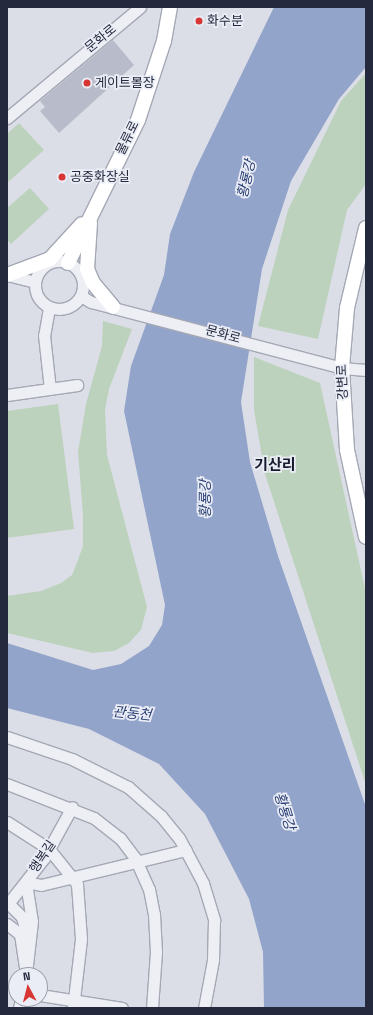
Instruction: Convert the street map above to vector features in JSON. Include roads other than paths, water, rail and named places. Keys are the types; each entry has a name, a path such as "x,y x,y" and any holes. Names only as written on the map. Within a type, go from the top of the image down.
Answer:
{"main road":[{"name":"물류로","path":"68,263 138,120 164,41 170,7"},
{"path":"7,275 50,258 90,217"},
{"path":"90,217 87,269 93,283 119,308"},
{"name":"강변로","path":"366,228 347,308 342,368 347,450 366,537"}],"street":[{"name":"문화로","path":"7,118 140,7"},
{"path":"68,263 83,280 81,296 64,310 49,308 38,297 35,282 47,264 68,263"},
{"path":"7,275 35,282"},
{"name":"문화로","path":"81,296 92,302 342,368 366,370"},
{"path":"49,308 44,334 50,389"},
{"path":"7,395 77,385"},
{"path":"7,737 72,759 128,787 161,816 186,850 207,893 215,928 204,1008"},
{"path":"7,784 72,807 111,829 137,862 154,914 156,952 152,1008"},
{"name":"행복길","path":"26,967 27,933 22,917 8,903 26,882 49,849 72,807"},
{"path":"7,822 49,849 74,878 81,939 74,1004"},
{"path":"27,967 32,921 26,882 41,886 186,850"},
{"path":"7,924 20,934 25,967"},
{"path":"48,997 74,1004 122,1008"}],"water":[{"path":"274,7 366,7 366,67 339,99 291,181 262,269 241,402 250,462 278,556 366,807 366,1008 264,1008 263,952 249,899 205,814 159,764 89,729 7,708 7,643 93,670 121,664 149,646 162,625 165,605 124,411 131,366 164,275 170,234 194,172"}],"place":[{"name":"화수분","path":"199,21"},
{"name":"게이트볼장","path":"87,83"},
{"name":"공중화장실","path":"62,177"}],"district":[{"name":"기산리","path":"275,465"}],"water label":[{"name":"황룡강","path":"246,179"},
{"name":"황룡강","path":"205,499"},
{"name":"관동천","path":"132,713"},
{"name":"황룡강","path":"285,811"}]}
